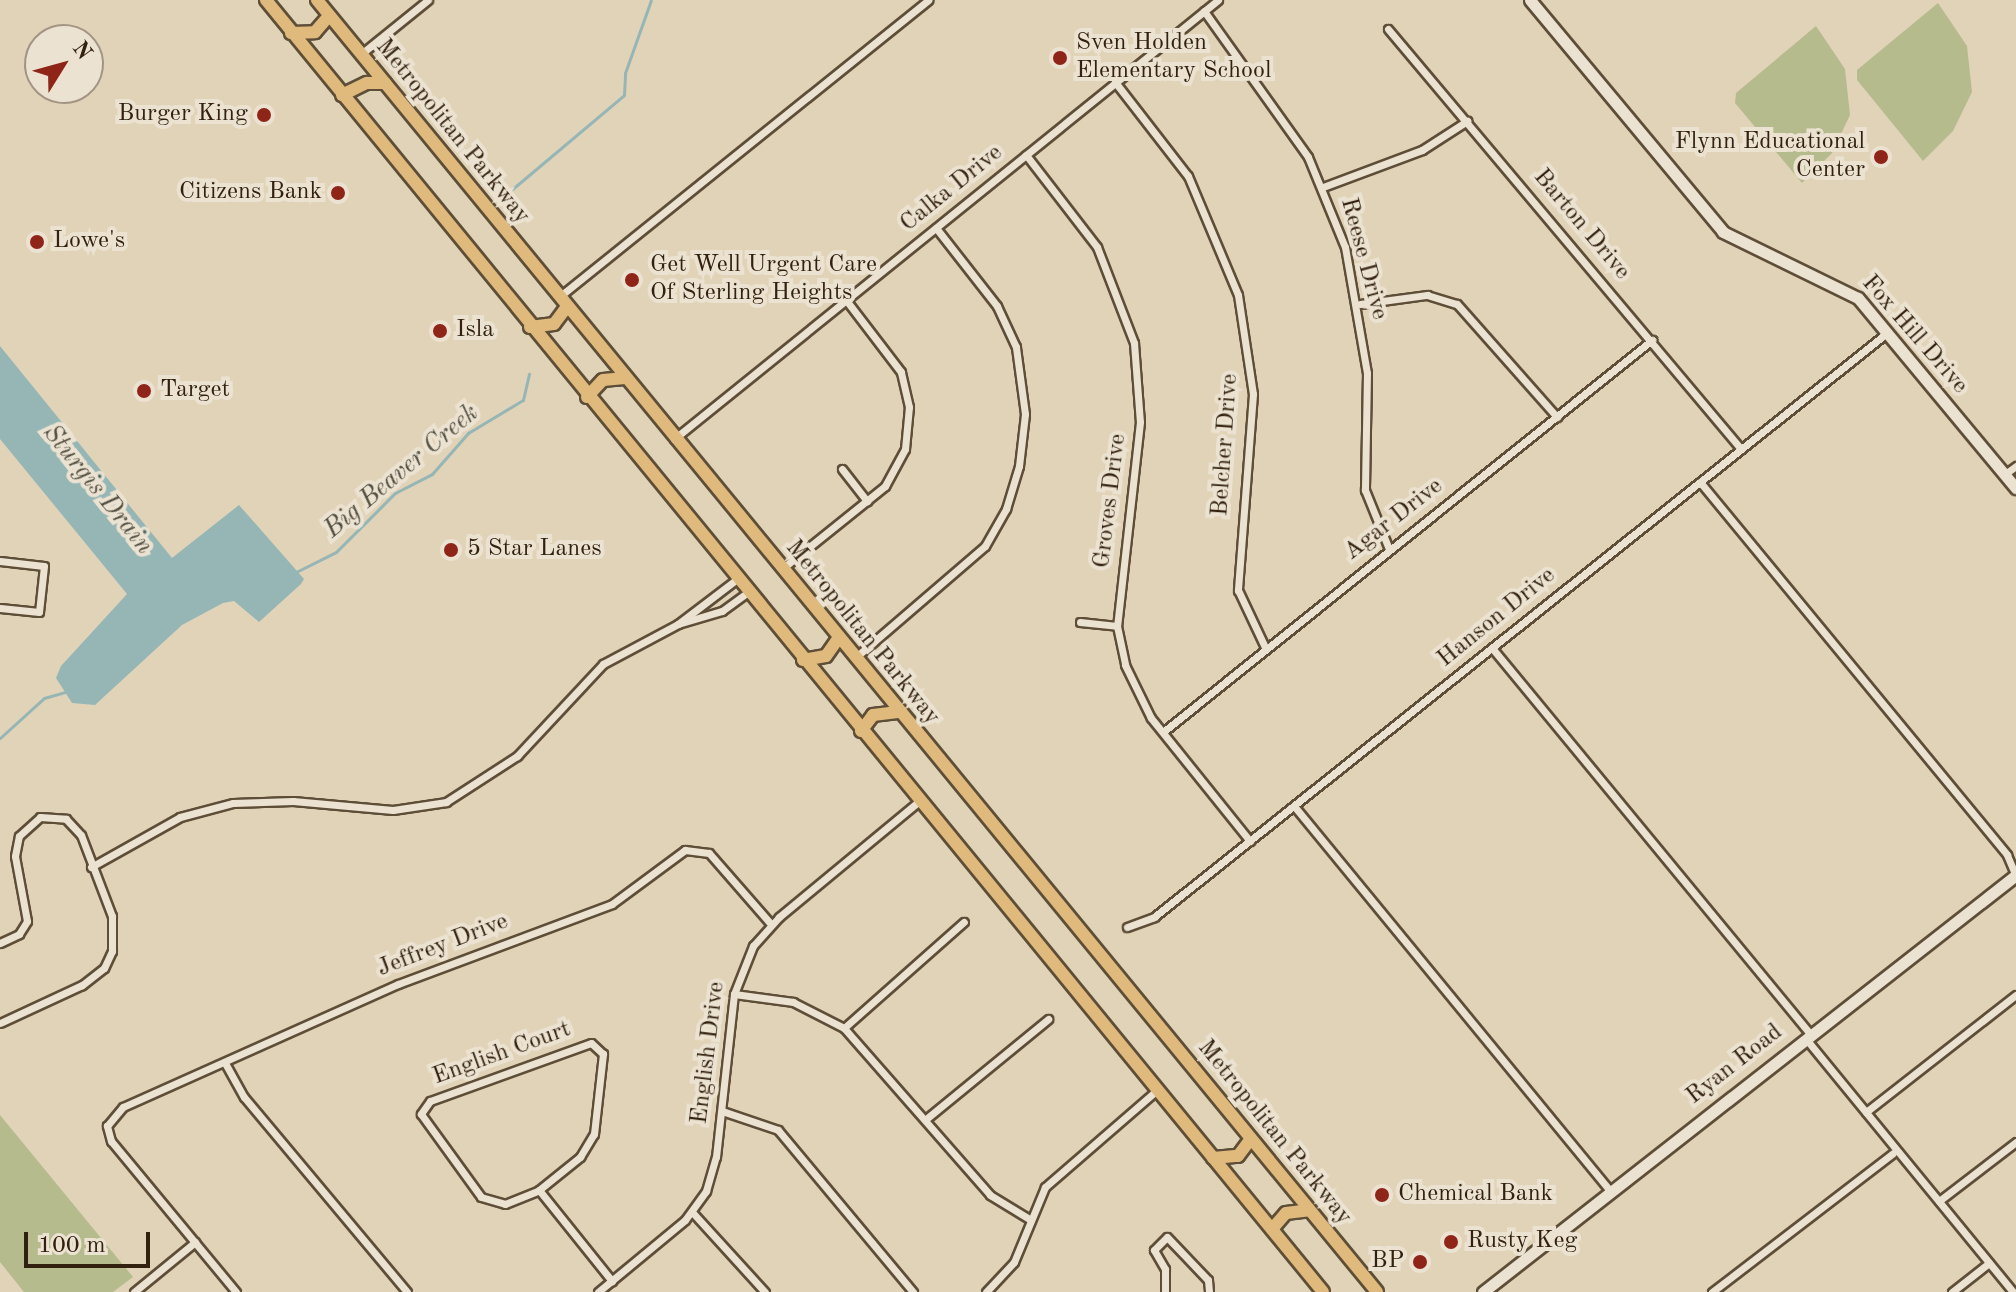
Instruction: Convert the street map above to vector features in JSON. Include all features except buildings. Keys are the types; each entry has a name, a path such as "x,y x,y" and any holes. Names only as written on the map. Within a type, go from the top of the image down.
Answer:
{"main road":[{"path":"266,0 747,593 1323,1292"},
{"name":"Metropolitan Parkway","path":"317,0 838,639 1377,1292"},
{"path":"291,33 315,32 329,16"},
{"path":"342,95 367,83 385,83"},
{"path":"530,327 554,324 563,302"},
{"path":"587,397 603,380 625,378"},
{"path":"803,660 826,656 838,639"},
{"path":"861,731 873,715 898,712"},
{"path":"1213,1158 1238,1156 1251,1139"},
{"path":"1272,1229 1286,1213 1309,1210"}],"street":[{"path":"361,54 428,0"},
{"path":"563,302 928,0"},
{"name":"Calka Drive","path":"674,439 1218,0"},
{"name":"Fox Hill Drive","path":"1530,0 1723,232 1756,253 1838,283 1887,333 2016,488"},
{"name":"Reese Drive","path":"1204,11 1261,83 1323,187 1360,304 1369,404 1365,490 1389,549"},
{"name":"Barton Drive","path":"1388,29 1741,449"},
{"name":"Belcher Drive","path":"1115,82 1188,176 1238,295 1253,394 1238,590 1265,647"},
{"path":"1323,187 1422,150 1467,121"},
{"name":"Groves Drive","path":"1026,155 1097,247 1134,343 1140,422 1117,626 1134,689 1163,732 1250,841"},
{"path":"854,658 985,546 1006,509 1019,466 1025,404 1016,347 997,306 936,228"},
{"path":"1360,304 1427,295 1457,304 1557,417"},
{"path":"781,569 867,501 900,464 908,394 895,361 846,300"},
{"name":"Hanson Drive","path":"1127,927 1154,917 1887,333"},
{"name":"Agar Drive","path":"1163,732 1265,647 1652,340"},
{"path":"2005,474 2016,466"},
{"path":"842,469 867,501"},
{"path":"1700,482 2007,855 2016,875"},
{"path":"0,561 44,566 39,612 0,608"},
{"path":"91,867 180,817 233,803 293,801 393,810 446,802 517,756 603,664 678,624 737,579"},
{"path":"678,624 707,618 747,593"},
{"path":"701,608 707,618"},
{"path":"1080,622 1117,626"},
{"path":"1492,648 1808,1037 1866,1112 1893,1153 1939,1201 2013,1292"},
{"name":"English Drive","path":"598,1292 693,1213 711,1176 722,1111 734,994 744,962 771,924 919,801"},
{"path":"1294,806 1611,1192"},
{"path":"0,943 19,934 27,921 15,846 25,827 40,817 66,819 81,835 112,916 112,951 104,968 82,985 0,1023"},
{"name":"Jeffrey Drive","path":"195,1242 116,1148 107,1126 123,1107 398,984 612,904 685,850 709,853 771,924"},
{"name":"Ryan Road","path":"1483,1292 2016,875"},
{"path":"844,1028 964,922"},
{"path":"734,994 793,1002 844,1028 990,1195 1031,1220"},
{"path":"1866,1112 2016,995"},
{"path":"926,1119 1048,1019"},
{"name":"English Court","path":"591,1043 603,1054 594,1134 580,1157 539,1190 513,1202 487,1201 443,1152 423,1106 591,1043"},
{"path":"225,1063 244,1097 407,1292"},
{"path":"986,1292 1014,1262 1031,1220 1055,1176 1157,1090"},
{"path":"722,1111 778,1130 913,1292"},
{"path":"1939,1201 2016,1142"},
{"path":"1712,1292 1893,1153"},
{"path":"539,1190 612,1281"},
{"path":"693,1213 765,1292"},
{"path":"1165,1292 1165,1269 1154,1250 1167,1237 1208,1280 1209,1292"},
{"path":"134,1292 195,1242 236,1292"},
{"path":"1952,1292 1989,1263"}],"green space":[{"path":"1938,3 1967,46 1972,92 1953,131 1923,161 1857,80 1857,70"},
{"path":"1816,26 1845,69 1850,115 1832,153 1802,183 1735,103 1736,93"},
{"path":"0,1115 133,1277 113,1292 24,1292 0,1262"}],"water":[{"name":"Sturgis Drain","path":"0,346 172,558 239,505 304,579 301,584 259,622 234,601 223,603 182,625 95,705 72,703 56,678 61,666 127,594 0,439"}],"waterway":[{"name":"Big Beaver Creek","path":"510,191 624,95 625,73 651,0"},
{"name":"Big Beaver Creek","path":"296,572 336,552 395,493 432,474 468,433 523,400 529,374"},
{"name":"Big Beaver Creek","path":"0,738 44,698 69,691"}],"place":[{"name":"Sven Holden Elementary School","path":"1060,58"},
{"name":"Burger King","path":"264,115"},
{"name":"Flynn Educational Center","path":"1881,157"},
{"name":"Citizens Bank","path":"338,193"},
{"name":"Lowe's","path":"37,242"},
{"name":"Get Well Urgent Care Of Sterling Heights","path":"632,280"},
{"name":"Isla","path":"440,331"},
{"name":"Target","path":"144,391"},
{"name":"5 Star Lanes","path":"451,550"},
{"name":"Chemical Bank","path":"1382,1195"},
{"name":"Rusty Keg","path":"1451,1242"},
{"name":"BP","path":"1420,1262"}]}
